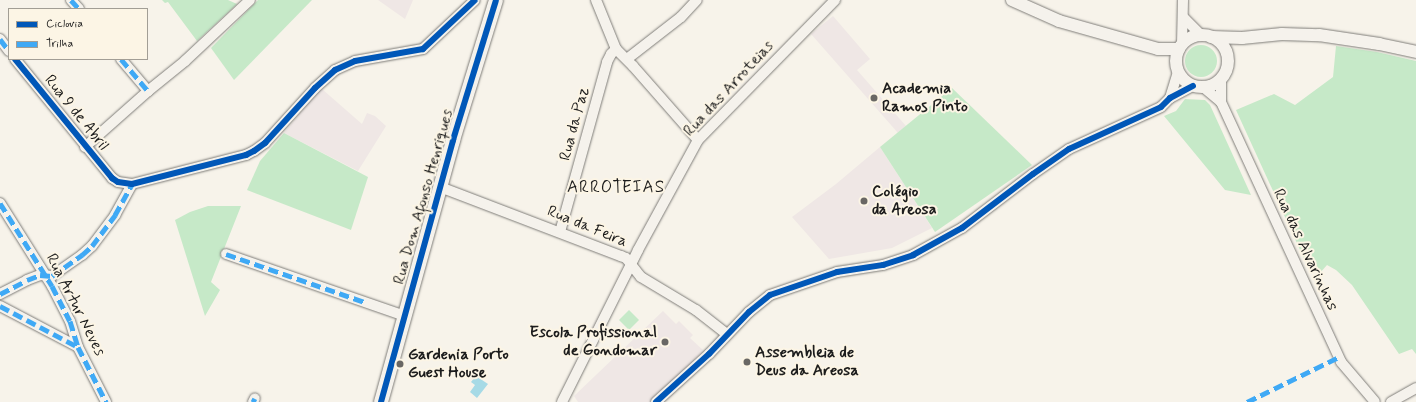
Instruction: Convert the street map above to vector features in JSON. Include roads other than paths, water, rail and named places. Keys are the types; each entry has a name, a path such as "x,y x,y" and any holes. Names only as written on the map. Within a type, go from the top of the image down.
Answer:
{"main road":[{"name":"Rua Dom Afonso Henriques","path":"381,402 466,94 496,0"}],"street":[{"path":"71,0 78,8"},
{"path":"85,146 148,91 185,62 250,0"},
{"path":"0,294 27,280 52,276 92,246 115,215 132,184 254,151 265,142 315,88 335,70 355,62 423,49 475,0"},
{"path":"596,0 616,49 627,59 698,140"},
{"path":"627,59 681,17 697,0"},
{"name":"Rua das Arroteias","path":"562,402 631,264 698,140 835,0"},
{"path":"1012,0 1059,21 1158,49 1180,46 1188,39 1206,36 1242,38 1282,34 1319,35 1379,44 1416,52"},
{"path":"1170,98 1177,67 1184,18 1183,0"},
{"path":"656,402 709,354 749,312 775,292 837,272 883,266 913,255 962,228 1033,174 1069,149 1161,108 1170,98 1198,86 1216,83 1221,79 1227,68 1228,56 1222,44 1206,36 1184,18"},
{"path":"1228,56 1242,38"},
{"path":"0,39 8,50"},
{"name":"Rua da Paz","path":"560,232 607,62 611,54 616,49"},
{"path":"1158,49 1177,67 1187,83 1198,86"},
{"name":"Rua 9 de Abril","path":"16,60 112,178 118,182 132,184"},
{"path":"122,60 148,91"},
{"name":"Rua das Alvarinhas","path":"1221,79 1221,102 1341,362 1375,402"},
{"name":"Rua das Alvarinhas","path":"1198,86 1221,102"},
{"name":"Rua da Feira","path":"440,187 621,256 631,264 641,277 696,310 727,334"},
{"name":"Rua Artur Neves","path":"0,203 45,276 70,321 78,347 106,402"},
{"path":"226,254 405,316"},
{"path":"0,306 78,347"},
{"path":"1391,402 1416,388"}],"water":[{"path":"476,376 488,384 477,398 470,392 475,385 471,382"}],"place":[{"name":"Academia Ramos Pinto","path":"874,98"},
{"name":"Colégio da Areosa","path":"864,201"},
{"name":"Escola Profissional de Gondomar","path":"665,342"},
{"name":"Assembleia de Deus da Areosa","path":"747,362"},
{"name":"Gardenia Porto Guest House","path":"400,364"}],"district":[{"name":"ARROTEIAS","path":"616,188"}]}
